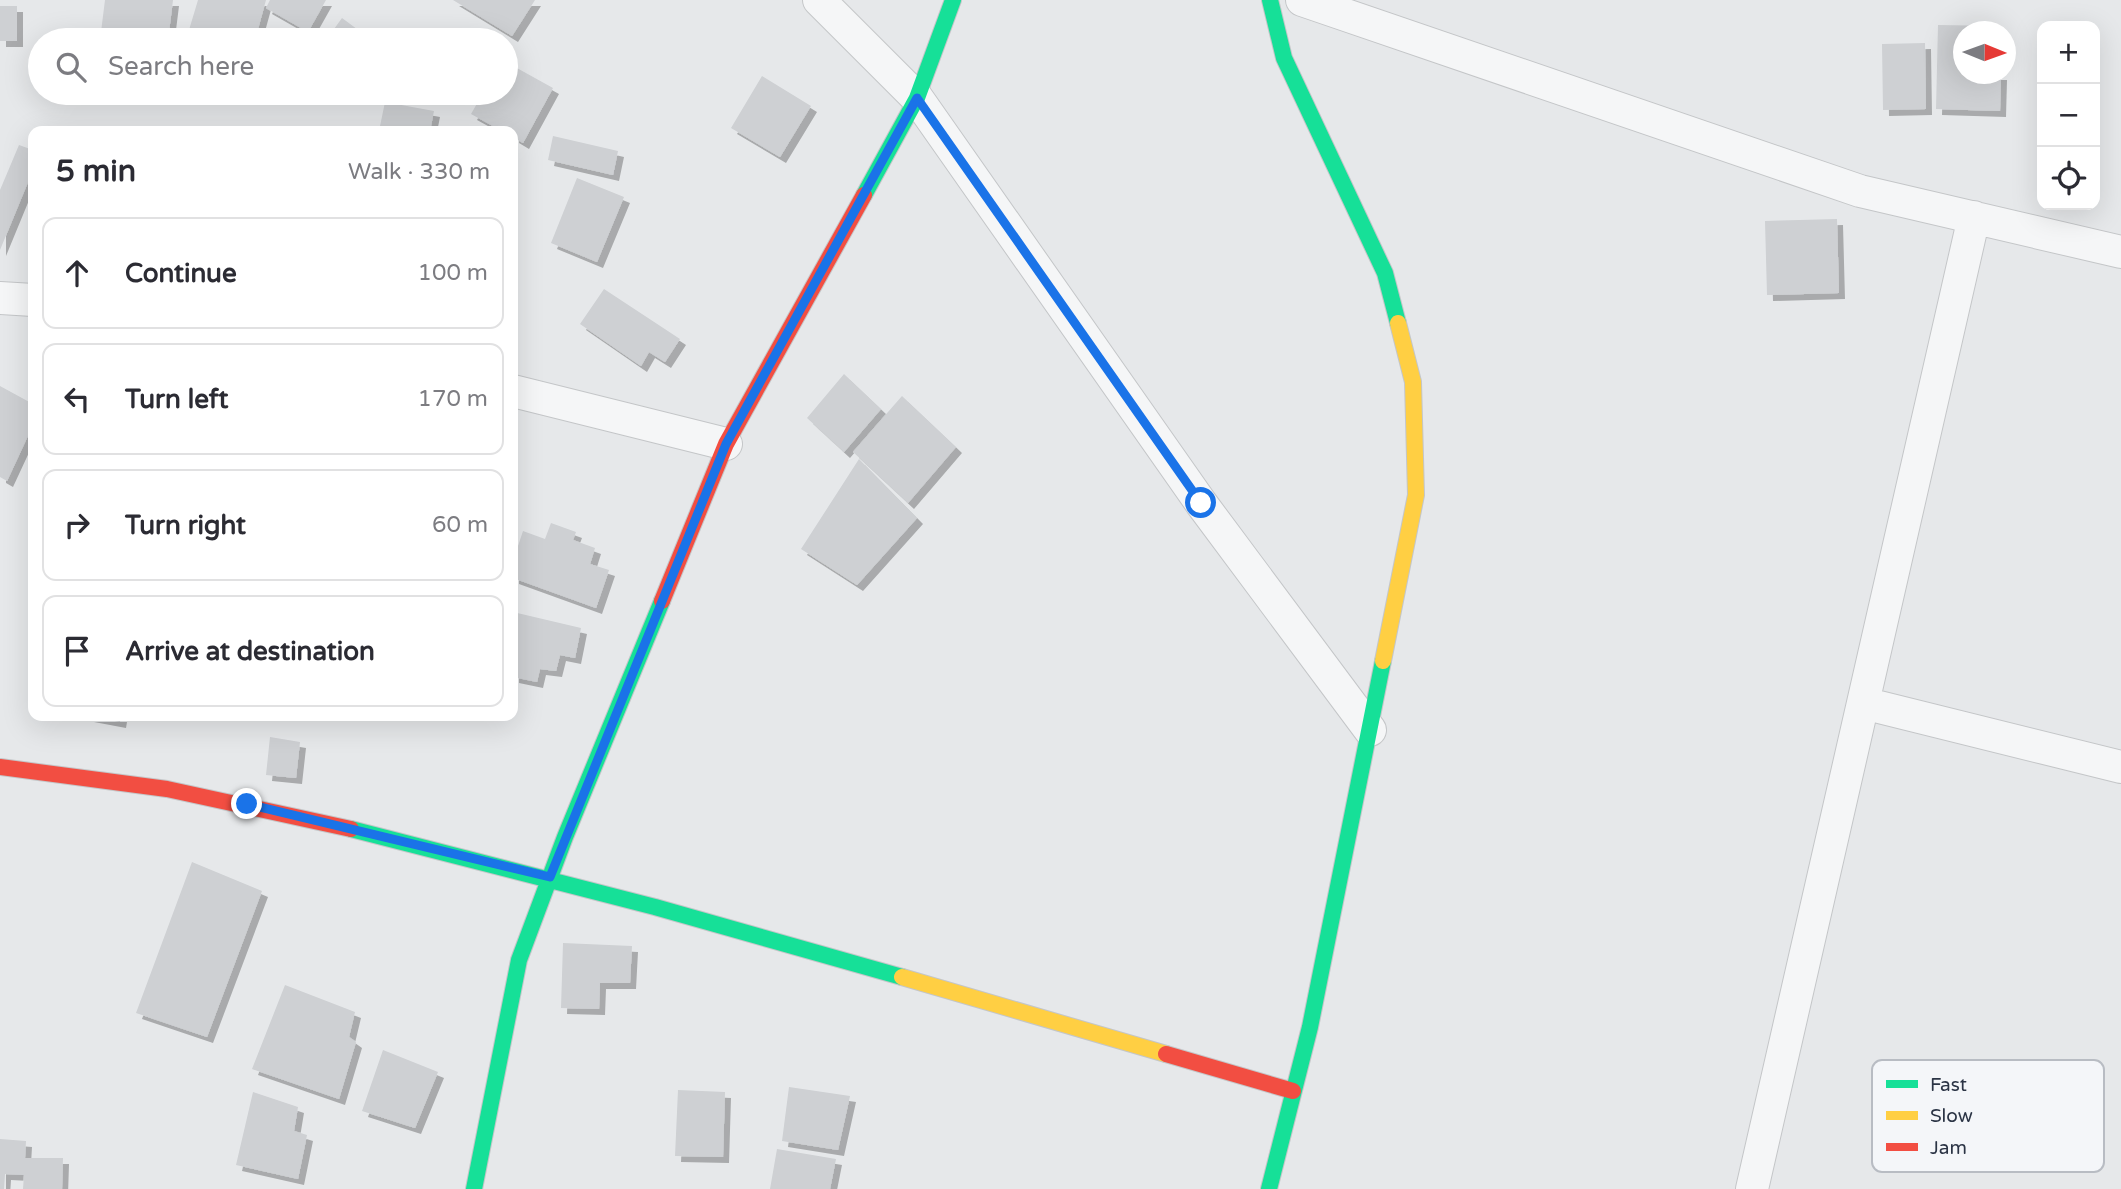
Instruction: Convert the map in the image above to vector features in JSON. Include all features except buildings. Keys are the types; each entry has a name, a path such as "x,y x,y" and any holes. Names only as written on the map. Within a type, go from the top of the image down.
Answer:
{"street":[{"path":"819,0 917,98 1201,503 1370,730"},
{"path":"474,1189 519,960 550,877 726,444 917,98 953,0"},
{"path":"1269,1189 1310,1027 1416,495 1413,382 1385,273 1284,58 1270,0"},
{"path":"1302,0 1860,191 2121,252"},
{"path":"1752,1189 1974,217"},
{"path":"0,298 28,300"},
{"path":"518,392 726,444"},
{"path":"1863,703 2121,767"},
{"path":"0,767 48,771 247,804 550,877 1293,1091"}],"traffic: fast":[{"path":"864,195 917,98 953,0"},
{"path":"1270,0 1284,58 1385,273 1398,323"},
{"path":"474,1189 519,960 565,837 662,601"},
{"path":"1269,1189 1310,1027 1383,661"},
{"path":"351,829 655,907 902,977"}],"traffic: slow":[{"path":"1383,661 1416,495 1413,382 1398,323"},
{"path":"902,977 1166,1054"}],"traffic: jam":[{"path":"662,601 726,444 864,195"},
{"path":"0,767 167,789 351,829"},
{"path":"1166,1054 1293,1091"}],"route":[{"path":"247,804 550,877 726,444 917,98 1201,503"}]}
